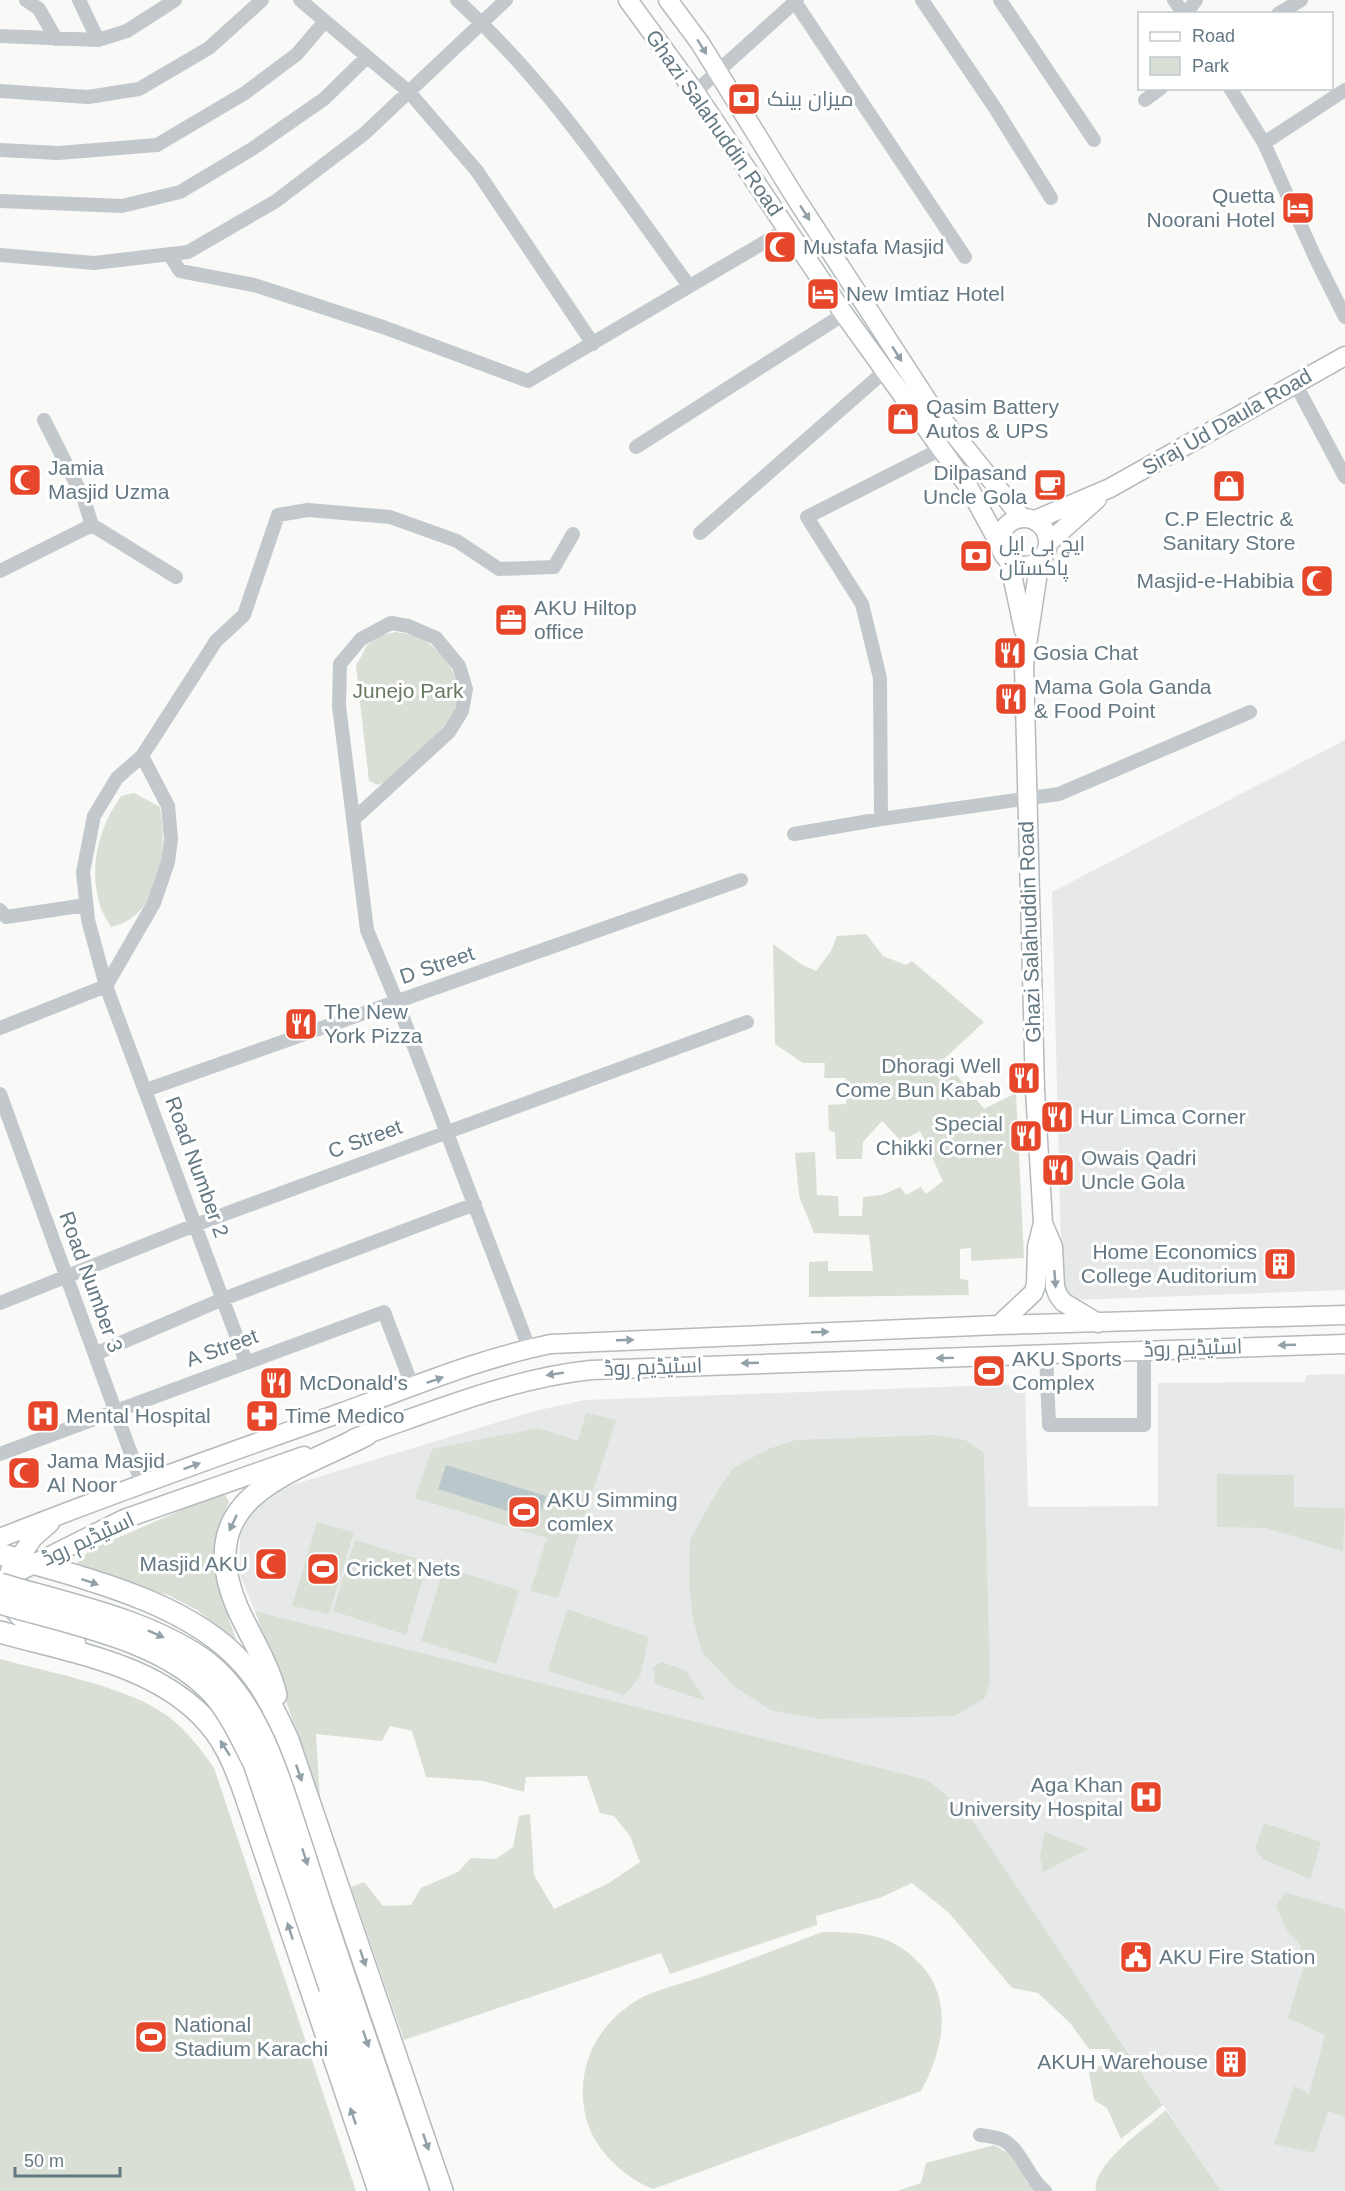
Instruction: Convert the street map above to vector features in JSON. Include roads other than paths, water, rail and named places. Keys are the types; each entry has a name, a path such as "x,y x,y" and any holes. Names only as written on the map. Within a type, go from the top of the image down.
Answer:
{"highway":[{"path":"284,1732 274,1687 227,1581 224,1556 229,1529 241,1506 261,1486 366,1435"},
{"path":"17,1559 151,1604 212,1635 244,1665 270,1701 284,1732 442,2191"},
{"path":"2,1581 126,1622 161,1636 201,1658 229,1686 255,1722 272,1758 399,2191"},
{"path":"0,1603 122,1639 158,1653 189,1673 214,1695 236,1728 254,1763 418,2191"},
{"path":"0,1632 141,1674 180,1697 210,1725 232,1758 379,2191"}],"main road":[{"name":"Ghazi Salahuddin Road","path":"628,0 695,92 844,314 886,369 968,486 1005,553 1026,641"},
{"name":"Ghazi Salahuddin Road","path":"668,0 700,43 929,403 1028,519"},
{"name":"Siraj Ud Daula Road","path":"1028,519 1110,488 1345,356"},
{"name":"Siraj Ud Daula Road","path":"1044,551 1110,488"},
{"path":"1028,519 1044,528 1044,551 1031,565 1020,566 1005,553 1005,527 1028,519"},
{"name":"Ghazi Salahuddin Road","path":"999,1325 1033,1293 1036,1285 1037,1247 1043,1223 1035,1090 1027,799 1026,641 1044,551"},
{"name":"Ghazi Salahuddin Road","path":"1043,1223 1053,1247 1055,1287 1058,1295 1063,1302 1099,1323"},
{"name":"اسٹیڈیم روڈ","path":"0,1538 142,1484 529,1348 587,1341 999,1325 1345,1315"},
{"name":"اسٹیڈیم روڈ","path":"17,1559 124,1519 507,1385 568,1372 754,1363 1006,1357 1046,1353 1345,1344"},
{"path":"57,1515 33,1538 2,1581 14,1614 32,1626 106,1651 141,1674"}],"street":[{"path":"26,0 39,9 56,39"},
{"path":"79,0 98,39"},
{"path":"0,36 98,39 127,31 176,0"},
{"path":"0,91 88,97 139,89 209,48 262,0"},
{"path":"300,0 409,92 477,171 593,344"},
{"path":"457,0 482,23 573,126 689,286"},
{"path":"0,255 94,263 188,252 276,201 364,134 506,0"},
{"path":"922,0 995,108 1051,198"},
{"path":"1000,0 1094,140"},
{"path":"1174,0 1183,12"},
{"path":"1187,12 1196,0"},
{"path":"1281,12 1301,0"},
{"path":"695,92 796,1 965,257"},
{"path":"0,150 58,153 157,145 246,93 297,54 325,21"},
{"path":"0,201 122,206 180,192 252,149 324,99 367,57"},
{"path":"1145,100 1158,90"},
{"path":"1231,90 1264,143 1315,257 1345,317"},
{"path":"1264,143 1345,90"},
{"path":"169,254 180,271 254,285 383,327 528,381 787,229"},
{"path":"636,447 844,314"},
{"path":"700,533 886,369"},
{"path":"1295,383 1345,477"},
{"path":"44,420 83,497 92,525 176,577"},
{"path":"881,819 880,678 862,604 807,517 941,449"},
{"name":"Road Number 2","path":"246,1362 106,986 87,905 82,872 94,816 117,778 142,756 216,641 244,615 278,515 308,510 390,517 457,541 499,569 554,567 573,534"},
{"path":"0,571 92,525"},
{"path":"354,819 448,732 462,711 466,689 459,666 436,638 408,626 391,623 361,639 340,664 339,706 367,930 447,1131 529,1348"},
{"path":"794,834 881,819 1059,794 1250,712"},
{"path":"0,1028 106,986 154,903 168,862 171,839 168,806 142,756"},
{"name":"D Street","path":"146,1090 741,880"},
{"path":"0,910 6,917 87,905"},
{"name":"C Street","path":"0,1303 195,1225 747,1022"},
{"name":"Road Number 3","path":"0,1094 142,1484"},
{"path":"95,1354 223,1299 475,1204"},
{"name":"A Street","path":"0,1454 384,1312 412,1388"},
{"path":"1046,1353 1049,1425 1144,1425 1144,1350"},
{"path":"980,2135 1004,2140 1027,2166 1036,2184 1046,2191"}],"place":[{"name":"میزان بینک","path":"744,99"},
{"name":"Quetta Noorani Hotel","path":"1298,208"},
{"name":"Mustafa Masjid","path":"780,247"},
{"name":"New Imtiaz Hotel","path":"823,294"},
{"name":"Qasim Battery Autos & UPS","path":"903,419"},
{"name":"Jamia Masjid Uzma","path":"25,480"},
{"name":"Dilpasand Uncle Gola","path":"1050,485"},
{"name":"C.P Electric & Sanitary Store","path":"1229,486"},
{"name":"ایچ بی ایل پاکستان","path":"976,556"},
{"name":"Masjid-e-Habibia","path":"1317,581"},
{"name":"AKU Hiltop office","path":"511,620"},
{"name":"Gosia Chat","path":"1010,653"},
{"name":"Mama Gola Ganda & Food Point","path":"1011,699"},
{"name":"The New York Pizza","path":"301,1024"},
{"name":"Dhoragi Well Come Bun Kabab","path":"1024,1078"},
{"name":"Hur Limca Corner","path":"1057,1117"},
{"name":"Special Chikki Corner","path":"1026,1136"},
{"name":"Owais Qadri Uncle Gola","path":"1058,1170"},
{"name":"Home Economics College Auditorium","path":"1280,1264"},
{"name":"AKU Sports Complex","path":"989,1371"},
{"name":"McDonald's","path":"276,1383"},
{"name":"Mental Hospital","path":"43,1416"},
{"name":"Time Medico","path":"262,1416"},
{"name":"Jama Masjid Al Noor","path":"24,1473"},
{"name":"AKU Simming comlex","path":"524,1512"},
{"name":"Masjid AKU","path":"271,1564"},
{"name":"Cricket Nets","path":"323,1569"},
{"name":"Aga Khan University Hospital","path":"1146,1797"},
{"name":"AKU Fire Station","path":"1136,1957"},
{"name":"National Stadium Karachi","path":"151,2037"},
{"name":"AKUH Warehouse","path":"1231,2062"}],"park label":[{"name":"Junejo Park","path":"408,691"}]}
